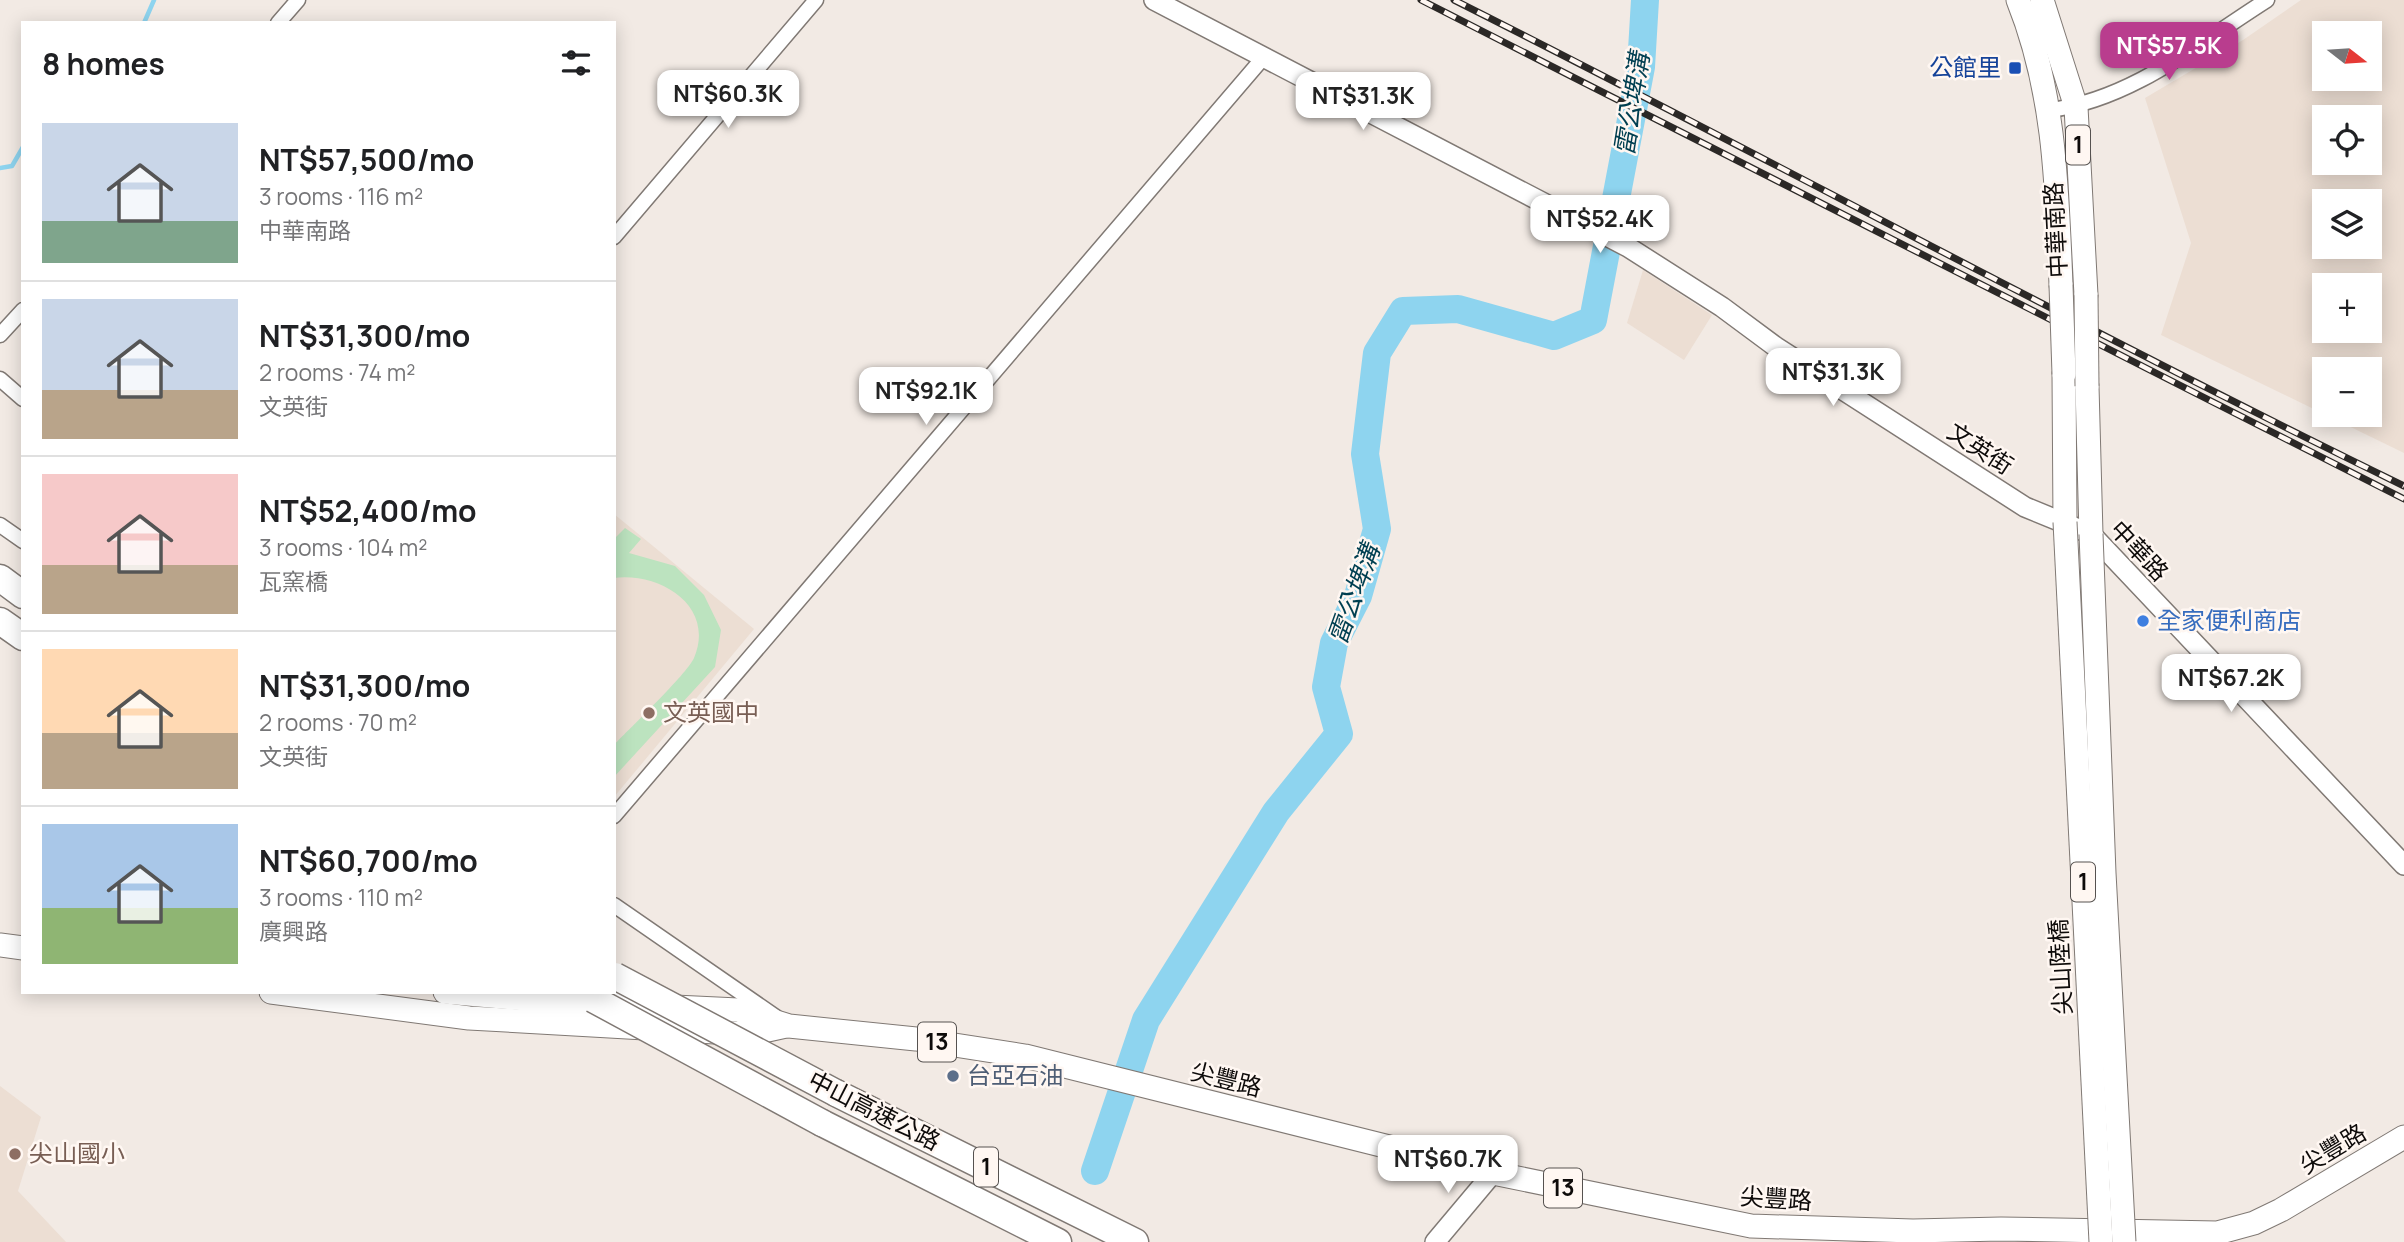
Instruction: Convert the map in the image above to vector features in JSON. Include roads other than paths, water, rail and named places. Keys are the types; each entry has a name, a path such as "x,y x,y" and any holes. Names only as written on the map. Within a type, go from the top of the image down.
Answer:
{"highway":[{"path":"0,578 21,593"},
{"path":"0,621 21,636"},
{"name":"中山高速公路","path":"616,976 836,1093 1135,1242"},
{"name":"中山高速公路","path":"587,996 822,1123 1058,1242"}],"main road":[{"name":"中華南路","path":"2018,0 2038,57 2050,110 2061,285 2065,522"},
{"name":"中華南路","path":"2042,0 2076,107 2086,295 2091,534"},
{"name":"尖山陸橋","path":"2065,522 2101,1242"},
{"name":"尖山陸橋","path":"2091,534 2104,873 2124,1242"},
{"path":"0,945 21,948"},
{"path":"286,994 469,1018 750,1034 789,1026"},
{"name":"13","path":"466,994 548,1002 738,1010 789,1026"},
{"name":"尖豐路","path":"789,1026 916,1039 1025,1056 1493,1173 1751,1226 2001,1236 2217,1233 2254,1223 2281,1210 2404,1137"}],"street":[{"path":"280,21 298,0"},
{"path":"616,235 816,0"},
{"path":"616,814 1263,58 1154,0"},
{"path":"2050,110 2076,107 2124,90 2267,0"},
{"name":"文英街","path":"1263,58 1628,247 1722,307 1776,347 2025,507 2065,522"},
{"path":"0,335 21,312"},
{"path":"0,379 21,396"},
{"name":"中華路","path":"2065,522 2091,534 2404,864"},
{"path":"0,525 21,540"},
{"path":"616,906 789,1026"},
{"path":"1435,1242 1493,1173"}],"waterway":[{"path":"145,21 154,0"},
{"name":"雷公埤溝","path":"1095,1171 1146,1020 1276,812 1339,734 1326,687 1334,643 1358,596 1377,529 1365,454 1377,353 1403,311 1458,309 1554,336 1593,320 1641,67 1645,0"},
{"path":"0,168 12,166 21,150"}],"railway":[{"path":"1421,0 2404,499"},
{"path":"1454,0 2165,367 2404,486"}],"place":[{"name":"公館里","path":"2015,68"},
{"name":"全家便利商店","path":"2143,621"},
{"name":"文英國中","path":"649,713"},
{"name":"台亞石油","path":"953,1076"},
{"name":"尖山國小","path":"15,1154"}]}
